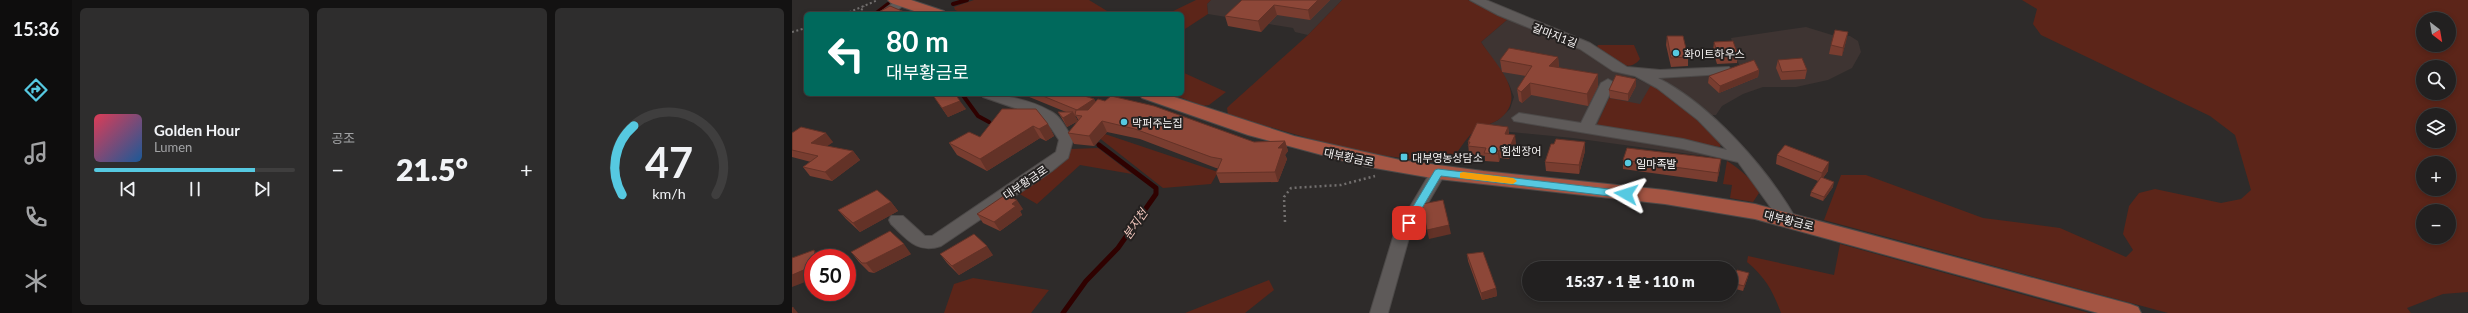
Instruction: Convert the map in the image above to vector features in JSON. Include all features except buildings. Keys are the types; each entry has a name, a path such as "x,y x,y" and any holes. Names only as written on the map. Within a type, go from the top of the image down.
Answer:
{"main road":[{"path":"899,1 932,12"},
{"name":"대부황금로","path":"1154,96 1284,141 1344,157 1438,172 1711,204 1788,220 2130,313"}],"lane":[{"name":"갈마지1길","path":"1476,0 1509,17 1584,46 1609,64 1633,72 1657,83 1689,102 1741,158 1769,191 1788,220"},
{"path":"886,12 899,1"},
{"name":"갈마지1길","path":"1633,72 1724,70"},
{"path":"1586,128 1608,83"},
{"name":"대부황금로","path":"897,220 921,242 935,242 1047,167 1063,154 1066,140 1057,125 1046,114 994,96"},
{"path":"1519,118 1706,148 1741,158"},
{"path":"1379,313 1402,234 1438,172"}],"path":[{"path":"850,12 878,0"},
{"path":"860,12 865,6"},
{"path":"792,32 804,29"},
{"path":"1286,222 1284,197 1291,188 1341,185 1362,180 1387,171 1393,166"}],"shaded area":[{"path":"974,0 1089,0 1109,12 960,12 955,10 954,7"},
{"path":"1196,0 1211,0 1207,4 1208,14 1184,30 1184,12 1171,12"},
{"path":"1211,0 1342,0 1308,35 1295,32 1293,28 1208,14 1207,4"},
{"path":"1342,0 1468,0 1508,19 1481,42 1508,81 1511,92 1511,101 1507,111 1498,120 1471,134 1449,164 1387,156 1339,147 1228,115 1227,108 1308,35"},
{"path":"2022,0 2468,0 2468,292 2443,294 2407,308 2411,313 2168,313 1824,220 1841,175 1866,175 1983,218 2060,228 2126,257 2133,250 2123,234 2129,206 2139,193 2155,189 2221,203 2241,199 2251,190 2235,135 2210,116 2041,35 2033,24 2037,9"},
{"name":"대부영농상담소","path":"1508,19 1585,49 1625,73 1668,94 1721,140 1719,158 1573,138 1480,129 1498,120 1510,109 1514,97 1509,84 1481,42"},
{"path":"1806,27 1832,35 1850,36 1858,41 1861,52 1852,68 1828,80 1796,87 1763,87 1743,94 1722,106 1716,115 1706,115 1692,99 1658,78 1659,76 1732,71 1739,65 1731,38"},
{"path":"1598,45 1634,45 1640,59 1635,64 1629,66 1617,63 1596,49"},
{"path":"1184,73 1226,92 1209,105 1203,106 1177,96 1184,96"},
{"path":"1651,85 1684,103 1721,140 1720,147 1597,125 1609,98 1640,104"},
{"path":"1096,131 1218,172 1211,184 1163,188 1093,133"},
{"path":"1098,148 1132,174 1080,165 1037,204 1018,193 1066,160 1071,149"},
{"path":"1727,161 1736,167 1753,183 1759,193 1753,202 1730,198 1732,185 1723,184"},
{"path":"1840,244 2089,313 1781,313 1775,298 1764,279 1747,262 1748,256 1834,275"},
{"path":"973,278 1049,290 1031,313 944,313 954,284"},
{"path":"1269,280 1274,290 1245,313 1185,313"}],"waterway":[{"name":"분지천","path":"953,4 967,0"},
{"name":"분지천","path":"878,12 888,4"},
{"name":"분지천","path":"963,96 978,116 989,122"},
{"name":"분지천","path":"1063,313 1086,281 1118,248 1156,194 1156,188 1099,145"}],"slow traffic":[{"path":"1463,175 1513,181"}],"place":[{"name":"화이트하우스","path":"1676,53"},
{"name":"막퍼주는집","path":"1124,122"},
{"name":"힘센장어","path":"1493,150"},
{"name":"대부영농상담소","path":"1404,157"},
{"name":"일마족발","path":"1628,163"}],"route":[{"path":"1409,223 1438,172 1626,194"}]}
